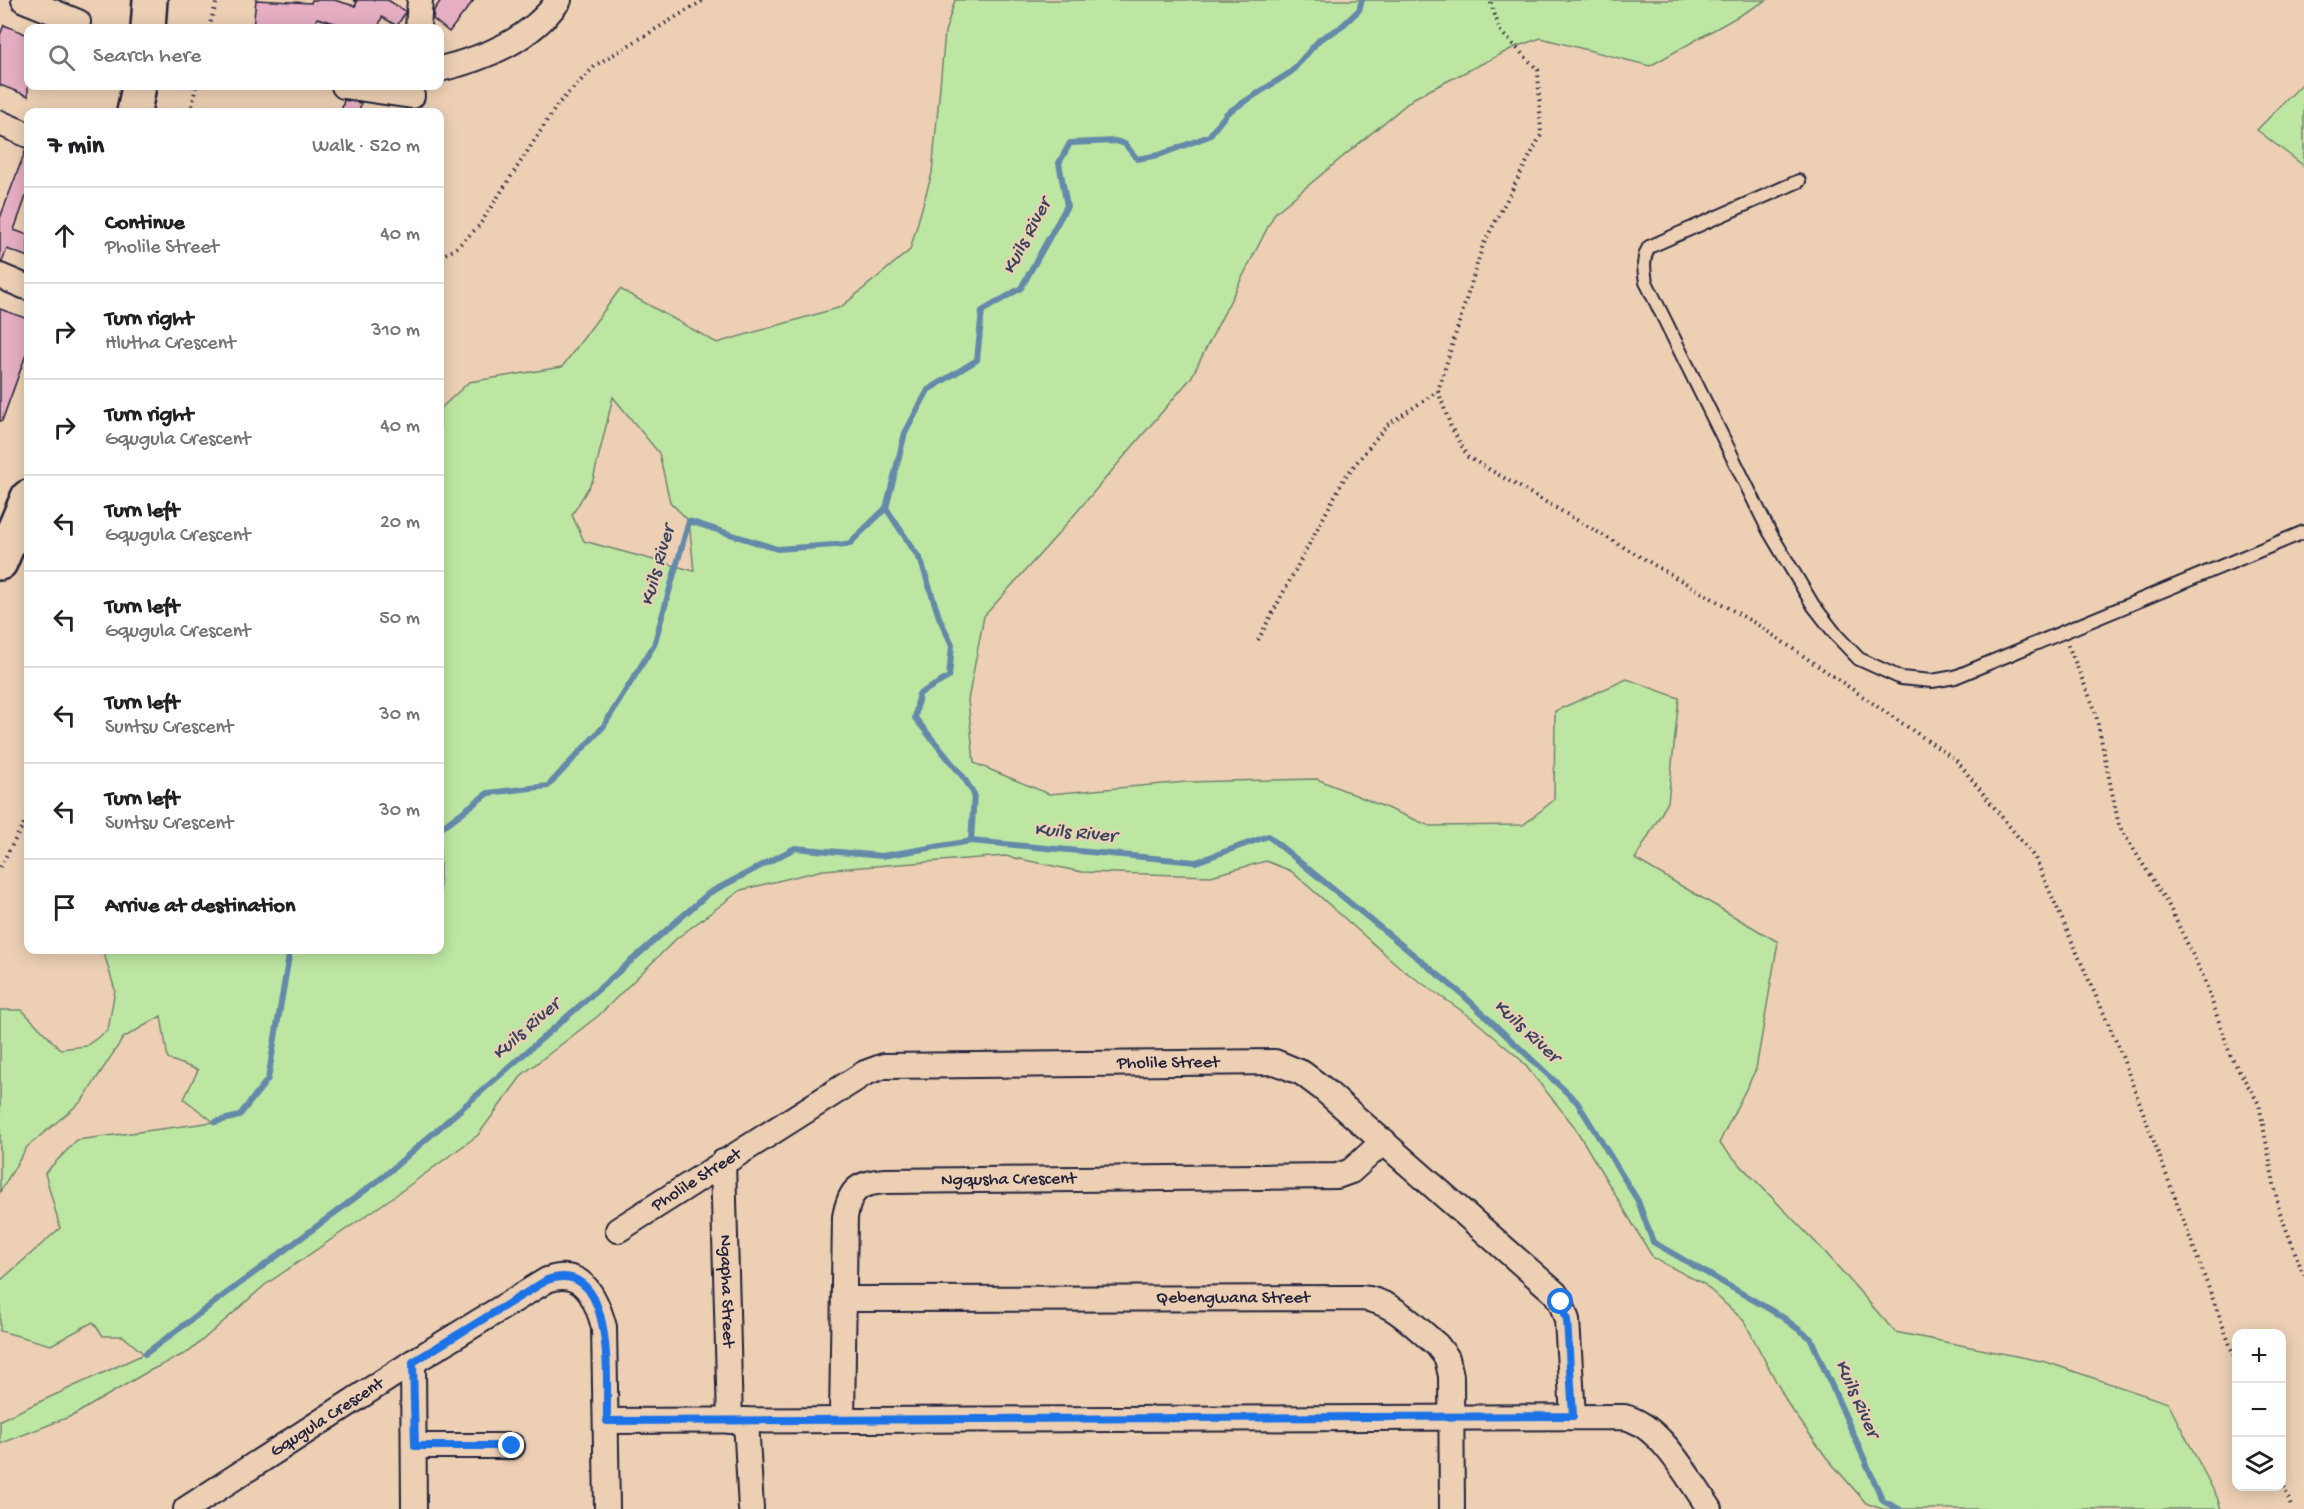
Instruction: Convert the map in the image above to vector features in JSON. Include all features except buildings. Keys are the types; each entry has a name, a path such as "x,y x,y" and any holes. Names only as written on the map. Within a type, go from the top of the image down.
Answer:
{"main road":[{"path":"148,24 150,0"},
{"path":"135,108 138,90"},
{"path":"0,563 24,506"}],"street":[{"path":"26,0 78,22"},
{"path":"418,24 420,0"},
{"path":"444,68 472,61 515,42 540,22 559,0"},
{"path":"367,90 412,98"},
{"path":"0,276 24,286"},
{"name":"Pholile Street","path":"618,1230 865,1073 893,1064 1275,1062 1302,1072 1548,1285 1561,1302 1567,1320 1573,1416"},
{"name":"Ngqusha Crescent","path":"842,1420 845,1217 848,1203 855,1189 871,1182 1337,1176 1351,1171 1384,1141"},
{"name":"Ngapha Street","path":"723,1162 738,1420 751,1509"},
{"name":"Gqugula Crescent","path":"188,1509 413,1362 547,1280 565,1276 589,1291 600,1312 605,1341 607,1509"},
{"name":"Qebengwana Street","path":"845,1299 1373,1299 1390,1306 1443,1351 1451,1376 1452,1509"},
{"path":"413,1362 414,1509"},
{"path":"607,1421 1624,1417 1640,1423 1664,1444 1710,1509"},
{"path":"415,1446 512,1446"}],"lane":[{"path":"1799,181 1649,247 1644,256 1646,282 1769,531 1813,605 1837,636 1859,658 1901,678 1932,681 1955,677 2304,532"}],"path":[{"path":"210,24 217,0"},
{"path":"444,254 454,250 478,226 558,104 596,65 704,0"},
{"path":"1490,0 1500,32 1538,70 1541,135 1483,245 1438,391 1451,426 1468,457 1758,625 1956,760 2036,858 2119,1048 2232,1350"},
{"path":"192,108 195,90"},
{"path":"1258,640 1345,477 1387,425 1438,391"},
{"path":"2063,632 2095,710 2119,826 2169,906 2204,978 2231,1057 2259,1104 2279,1210 2304,1276"},
{"path":"0,867 24,823"},
{"path":"2286,1491 2292,1509"}],"green space":[{"path":"955,0 1767,0 1650,66 1541,38 1515,47 1414,98 1275,213 1191,378 1052,541 984,616 968,700 974,763 1049,794 1186,782 1317,779 1430,826 1523,825 1554,800 1555,711 1627,679 1679,698 1668,802 1635,859 1778,942 1756,1069 1719,1143 1825,1252 1895,1332 2046,1362 2168,1403 2221,1509 1882,1509 1866,1503 1826,1457 1788,1404 1744,1321 1704,1284 1653,1258 1574,1126 1521,1060 1472,1018 1403,970 1291,871 1266,861 1211,876 1082,872 1005,856 823,870 741,890 676,939 598,1016 523,1074 478,1135 396,1195 265,1285 190,1351 147,1372 74,1415 0,1444 0,1420 144,1354 123,1336 103,1336 93,1322 51,1345 0,1331 0,1281 60,1228 45,1173 77,1140 214,1122 184,1099 198,1070 168,1059 161,1016 123,1038 82,1101 27,1147 0,1192 0,1010 22,1010 60,1049 86,1046 108,1030 115,990 104,954 444,954 444,405 469,382 562,367 620,289 717,343 841,307 910,250 932,173 945,32","holes":["613,397 659,453 670,502 689,521 694,571 584,541 572,515 593,480"]},
{"path":"2304,82 2304,166 2257,130"}],"waterway":[{"name":"Kuils River","path":"444,826 488,793 548,786 603,727 654,645 689,521 777,549 849,544 886,508 905,433 928,390 977,360 982,311 1021,288 1067,206 1059,163 1070,143 1116,141 1125,144 1137,159 1159,155 1209,136 1227,113 1291,72 1320,39 1340,28 1359,10 1362,0"},
{"name":"Kuils River","path":"886,508 921,561 939,617 952,645 949,677 919,694 915,718 964,778 974,794 971,841"},
{"name":"Kuils River","path":"145,1354 383,1177 709,893 795,848 882,856 971,841 1196,862 1268,836 1463,995 1577,1102 1638,1201 1653,1242 1781,1316 1811,1339 1883,1501 1899,1509"},
{"name":"Kuils River","path":"215,1122 239,1116 268,1079 289,954"}],"route":[{"path":"512,1446 415,1446 413,1362 556,1276 565,1276 581,1284 589,1291 600,1312 605,1341 607,1421 1573,1416 1567,1320 1561,1302"}]}
